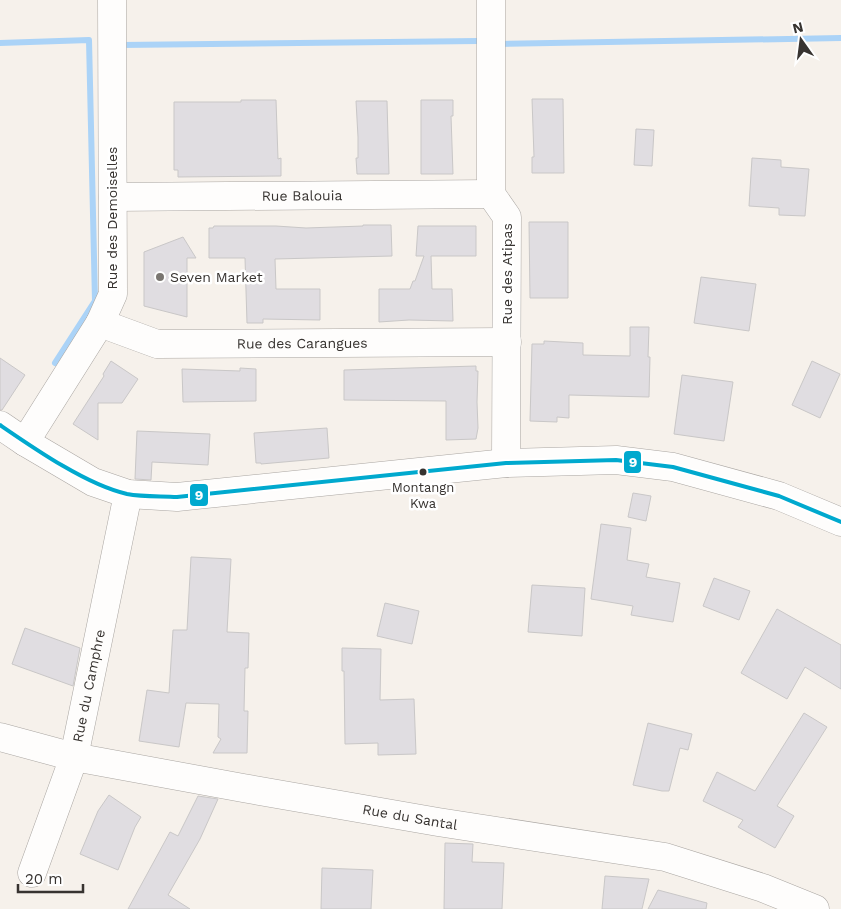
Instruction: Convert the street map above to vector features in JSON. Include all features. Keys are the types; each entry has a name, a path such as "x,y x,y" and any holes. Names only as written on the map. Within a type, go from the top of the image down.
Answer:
{"street":[{"name":"Rue des Demoiselles","path":"25,442 100,323 113,294 112,0"},
{"path":"491,0 491,194"},
{"name":"Rue Balouia","path":"113,197 491,194"},
{"name":"Rue des Atipas","path":"491,194 507,217 506,464"},
{"name":"Rue des Carangues","path":"100,323 157,344 507,342"},
{"path":"0,424 25,442 94,482 128,494 177,497 506,464 616,460 673,467 779,496 841,522"},
{"name":"Rue du Camphre","path":"32,873 74,756 128,494"},
{"name":"Rue du Santal","path":"0,737 74,756 438,822 665,857 763,888 815,909"}],"building":[{"path":"532,99 563,99 564,173 532,173 532,157 534,157"},
{"path":"241,100 276,100 278,159 281,158 281,176 178,177 178,170 174,170 174,102 241,102"},
{"path":"421,100 453,100 453,116 451,116 453,174 421,174"},
{"path":"356,101 387,101 389,174 357,174 358,137"},
{"path":"636,129 654,130 652,166 634,165"},
{"path":"752,158 781,160 781,167 809,169 805,216 779,215 779,208 749,206"},
{"path":"529,222 568,222 568,298 530,298"},
{"path":"391,225 392,256 275,259 276,289 320,289 320,320 263,319 263,323 247,323 245,258 209,258 209,228 214,226 306,228"},
{"path":"418,226 476,226 476,256 431,256 432,289 452,289 453,321 409,320 379,322 379,289 410,289 413,281 415,281 424,256 416,256"},
{"path":"183,237 196,258 187,258 187,317 144,306 144,252"},
{"path":"701,277 756,284 749,331 694,323"},
{"path":"630,327 649,327 649,397 569,395 569,418 557,417 557,422 530,421 532,344 544,344 544,341 583,343 583,355 630,356"},
{"path":"0,358 25,375 2,410 0,410"},
{"path":"111,361 138,379 122,403 98,403 98,440 73,424 104,376 103,374"},
{"path":"812,361 840,374 820,418 792,405"},
{"path":"476,366 476,371 478,371 478,428 476,439 446,440 446,401 344,400 344,370"},
{"path":"240,368 256,369 256,401 183,402 182,369 240,371"},
{"path":"682,375 733,382 724,441 674,434"},
{"path":"327,428 329,458 256,463 254,433"},
{"path":"137,431 210,434 208,465 152,462 151,480 135,479"},
{"path":"633,493 651,496 646,521 628,517"},
{"path":"601,524 631,528 627,560 649,564 646,577 680,583 673,622 631,615 633,606 591,599"},
{"path":"191,557 231,559 227,632 249,633 248,668 245,668 244,711 248,711 247,753 213,753 221,739 218,737 219,704 186,703 179,747 139,741 147,690 169,693 173,630 187,630"},
{"path":"714,578 750,591 739,620 703,606"},
{"path":"532,585 585,588 582,636 528,632"},
{"path":"385,603 419,611 412,644 377,636"},
{"path":"777,609 841,645 841,689 805,667 787,699 741,673"},
{"path":"25,628 80,648 73,686 12,664"},
{"path":"342,648 381,649 380,700 414,699 416,754 378,755 378,743 345,744"},
{"path":"804,713 827,727 777,806 794,816 775,848 738,827 743,820 703,801 717,772 755,791"},
{"path":"648,723 692,734 688,750 680,748 669,791 633,785"},
{"path":"109,795 141,817 135,827 118,870 80,854 98,811"},
{"path":"198,796 218,799 200,839 168,895 190,909 128,909 170,832 178,836"},
{"path":"445,843 473,844 472,862 504,863 502,909 444,909"},
{"path":"322,868 373,870 371,909 321,909"},
{"path":"605,876 649,879 642,909 602,909"},
{"path":"658,890 707,903 706,909 648,909"}],"waterway":[{"path":"497,44 841,38"},
{"path":"0,43 89,40 95,301 55,363"},
{"path":"121,45 478,41"}],"transit line":[{"name":"9","path":"0,425 78,475 111,489 133,495 177,497 506,463 616,460 673,467 779,496 841,522"}],"place":[{"name":"Seven Market","path":"160,277"},
{"name":"Montangn Kwa","path":"423,472"}]}
